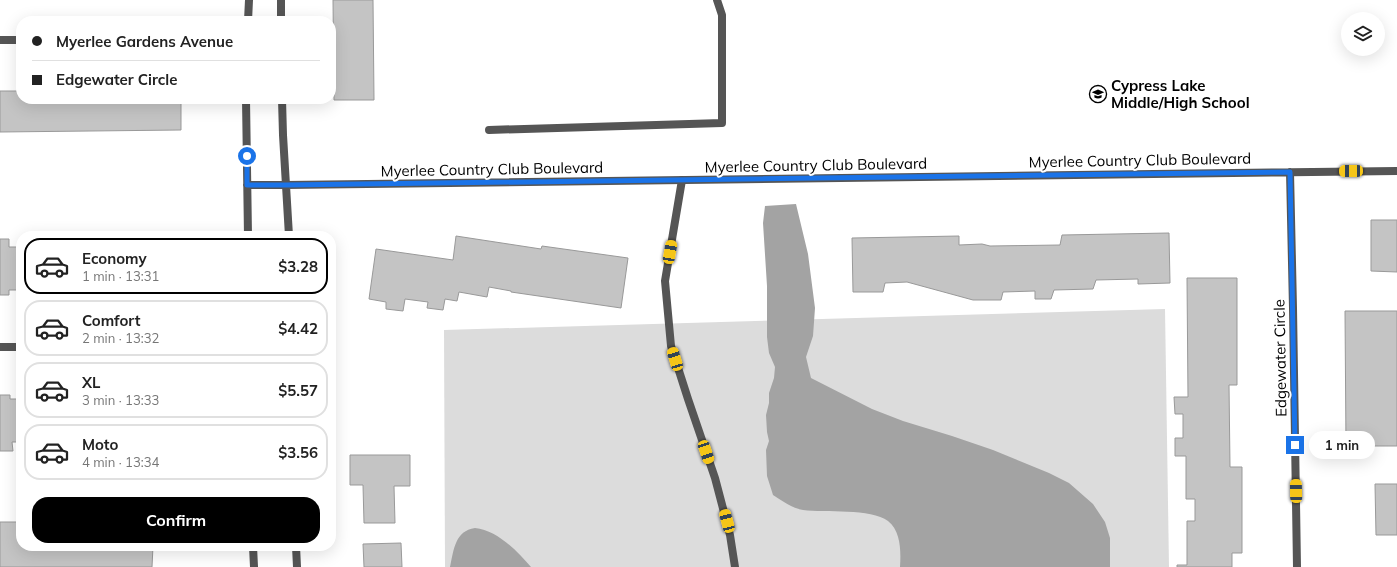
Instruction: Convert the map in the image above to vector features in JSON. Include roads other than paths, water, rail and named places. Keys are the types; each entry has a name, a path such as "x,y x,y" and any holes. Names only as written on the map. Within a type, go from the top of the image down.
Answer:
{"street":[{"path":"248,0 248,16"},
{"path":"281,0 282,16"},
{"path":"488,130 722,122 722,15 717,0"},
{"path":"0,40 16,40"},
{"path":"246,104 248,231"},
{"path":"282,104 289,231"},
{"name":"Myerlee Country Club Boulevard","path":"247,185 1397,171"},
{"name":"Edgewater Circle","path":"1290,172 1297,567"},
{"path":"682,180 665,281 671,346 715,478 730,535 735,567"},
{"path":"0,347 16,347"},
{"path":"253,551 254,567"},
{"path":"296,551 296,567"}],"place":[{"name":"Cypress Lake Middle/High School","path":"1098,94"}]}
